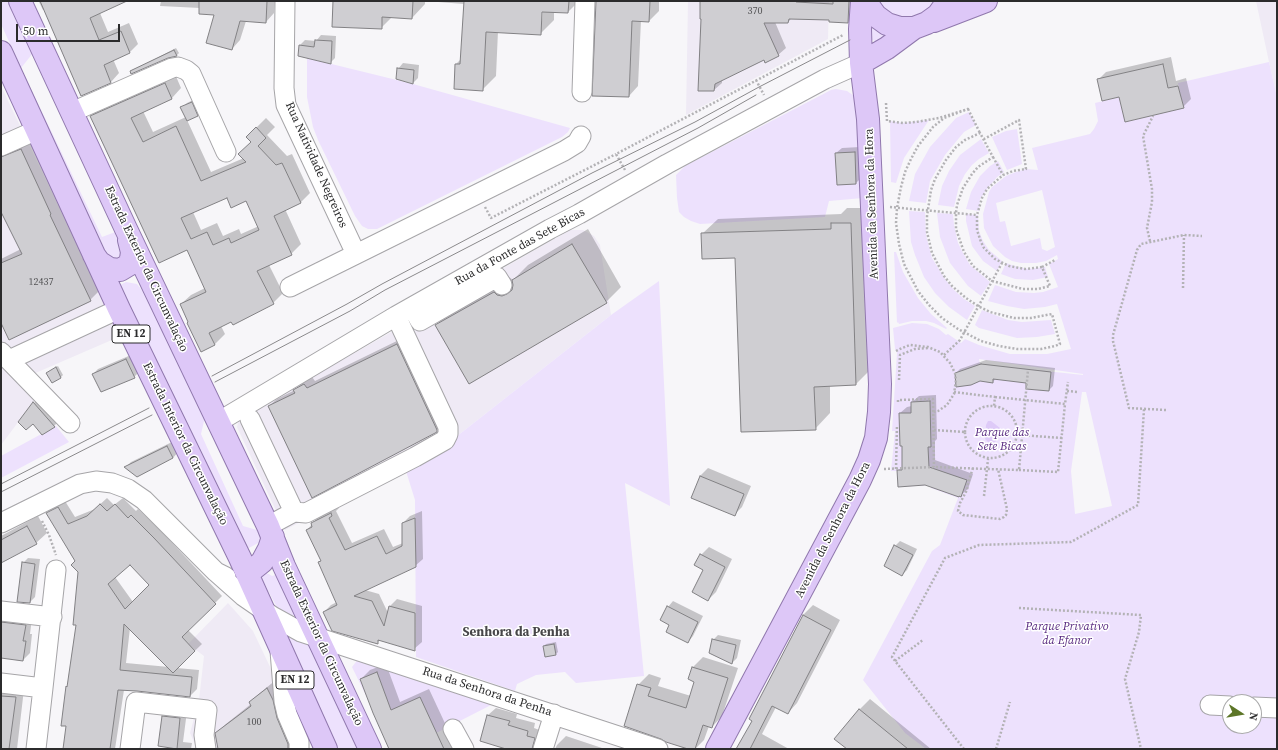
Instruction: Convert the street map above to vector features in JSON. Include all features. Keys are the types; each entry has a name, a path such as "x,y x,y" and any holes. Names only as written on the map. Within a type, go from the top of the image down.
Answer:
{"main road":[{"name":"Estrada Exterior da Circunvalação","path":"20,1 126,229 270,531 284,566 317,638 370,749"},
{"path":"864,1 876,16 887,24 900,28 920,26 986,1"},
{"name":"Avenida da Senhora da Hora","path":"717,749 860,480 869,460 876,438 880,384 876,102 868,80 868,59 860,29 864,1"},
{"path":"920,26 938,16 948,1"},
{"name":"Rua da Fonte das Sete Bicas","path":"868,59 920,26"},
{"name":"Estrada Interior da Circunvalação","path":"1,52 119,309 248,574 326,749"},
{"path":"94,255 99,262 110,269 120,270 126,268 130,264 132,252 126,229"},
{"name":"Estrada Exterior da Circunvalação","path":"248,574 262,562 269,549 270,531"}],"street":[{"name":"Rua Natividade Negreiros","path":"285,1 284,82 286,105 356,254"},
{"path":"582,92 585,1"},
{"name":"Rua da Fonte das Sete Bicas","path":"218,422 396,316 667,164 825,79 868,59"},
{"path":"72,112 172,68 178,67 186,70 190,74 226,152"},
{"path":"825,79 844,81 851,84 876,102"},
{"path":"1,146 37,130"},
{"path":"290,287 564,151 577,143 581,136"},
{"path":"412,307 420,321 497,277 502,285"},
{"path":"70,422 5,356 119,309"},
{"path":"270,531 294,512 306,514 445,440 448,434 448,427 396,316"},
{"path":"250,419 294,512"},
{"name":"Rua da Senhora da Penha","path":"1,523 80,484 104,481 120,485 144,500 216,572 243,596 287,625 317,638 658,749"},
{"path":"36,749 52,617 56,570"},
{"path":"216,572 223,577 235,579 248,574"},
{"path":"1,611 52,617"},
{"path":"279,644 284,701 287,714 299,742 300,749"},
{"path":"1,684 44,688"},
{"path":"130,749 136,702 207,710 204,735 206,749"},
{"path":"1210,705 1222,706"},
{"path":"1262,707 1277,708"},
{"path":"542,749 554,714"},
{"path":"453,729 464,749"}],"path":[{"path":"479,194 491,218 847,33"},
{"path":"756,80 766,99"},
{"path":"876,102 887,121 903,123 939,118 968,109"},
{"path":"968,109 1003,175"},
{"path":"968,109 944,118 933,128 918,146 905,172 897,208 897,234 904,264 923,298 950,324 964,333 991,344 1017,349 1041,349 1060,344 1052,314 1031,318 1014,318 990,312 978,306 952,286 932,253 928,240 927,210 935,179 946,160 961,143 980,133"},
{"path":"1150,241 1147,228 1152,202 1152,189 1143,136 1153,116"},
{"path":"984,139 1019,120 1026,169 1013,171 1003,175 987,189 982,198 977,215 976,224 981,242 992,256 1002,263 1022,269 1042,267 1055,260"},
{"path":"616,154 626,172"},
{"path":"993,157 978,167 968,180 960,196 956,213 956,229 964,252 973,266 992,281 1023,289 1050,286 1042,267"},
{"path":"897,208 977,215"},
{"path":"1183,288 1184,235"},
{"path":"1166,410 1129,408 1113,336 1137,250 1141,244 1184,235 1202,236"},
{"path":"944,355 960,340 1002,263"},
{"path":"896,351 902,348 919,345 933,348 944,355 953,367 956,384 954,392 947,405 940,410 933,412"},
{"path":"899,383 900,355 915,349 933,348"},
{"path":"1019,470 1028,370"},
{"path":"897,420 896,469 934,467 1058,472 1068,382"},
{"path":"1067,391 1078,392"},
{"path":"954,392 1065,404"},
{"path":"897,407 898,394"},
{"path":"994,406 995,397"},
{"path":"898,400 933,399 934,467"},
{"path":"986,406 994,406 1003,409 1013,418 1017,435 1015,443 1007,453 1000,457 988,459 980,457 971,450 967,444 965,432 967,421 975,411 986,406"},
{"path":"964,749 892,657 945,558 979,545 1071,542 1138,505 1144,409"},
{"path":"934,430 965,432"},
{"path":"1017,435 1062,438"},
{"path":"984,496 988,459"},
{"path":"973,468 967,490 960,503 958,511 963,515 1000,519 1006,515 1007,509 998,469"},
{"path":"34,506 53,545 56,557 56,570"},
{"path":"1019,608 1141,615 1139,632 1125,679 1141,749"},
{"path":"895,661 923,640"},
{"path":"996,749 1010,702"}],"shaded area":[{"path":"688,1 829,1 828,39 686,115"},
{"path":"1256,1 1277,1 1277,97 1269,62"},
{"path":"1,86 121,336 17,381 34,401 1,445"},
{"path":"570,230 583,230 594,236 600,245 611,315 419,466 405,468 285,530 237,427 239,419"},
{"path":"988,421 991,421 1000,428 999,437 995,442 988,442 985,439 986,425"},
{"path":"228,603 253,631 309,749 197,749 190,733 199,700 204,656 188,644"}],"green space":[{"path":"1,1 9,1 33,53 21,68 1,24"},
{"path":"875,1 939,1 915,19 891,16"},
{"path":"869,23 891,34 887,44 864,38"},
{"path":"307,58 413,84 570,128 562,137 377,229 368,229 362,226 355,216 313,127 307,97"},
{"name":"Parque Privativo da Efanor","path":"1269,62 1277,97 1277,749 926,749 905,733 863,680 932,551 940,545 958,498 931,488 931,485 898,487 897,471 891,471 895,431 892,431 897,353 895,349 893,328 912,323 927,324 939,329 946,335 948,334 961,343 965,339 979,345 1010,354 1047,354 1071,349 1057,304 1024,309 988,301 995,285 1016,292 1034,293 1043,292 1058,287 1049,264 1058,259 1057,255 1046,261 1021,263 1012,261 1005,257 993,246 984,228 983,214 989,192 992,187 1006,176 1026,169 1038,170 1032,148 1090,134 1098,121 1095,103 1120,97 1126,122 1183,108 1178,83","holes":["1042,190 1055,247 1047,251 1042,249 1040,238 1011,246 1005,221 1000,222 996,203","979,359 1083,374 1083,375 980,364","1082,392 1086,392 1112,506 1075,514 1071,471"]},
{"path":"21,68 102,237 118,231 125,259 108,262 24,84"},
{"path":"836,89 847,91 857,98 863,198 829,201 825,217 700,224 684,217 679,212 676,175 685,166 831,90"},
{"path":"969,112 976,125 964,132 945,155 930,181 926,203 909,201 915,174 930,147 956,118"},
{"path":"929,120 904,158 896,183 891,182 890,121 903,123"},
{"path":"1017,129 1022,164 1007,170 992,137 1006,131"},
{"path":"981,139 989,153 972,165 965,174 959,186 954,207 938,205 942,186 949,171 960,155"},
{"path":"998,161 1004,172 997,177 980,199 979,211 966,209 971,192 980,176 990,166"},
{"path":"909,211 925,212 926,235 932,258 954,290 975,306 967,320 949,307 935,293 924,277 911,242"},
{"path":"937,213 953,214 958,243 963,253 970,265 990,282 981,296 968,286 950,263 940,237"},
{"path":"966,214 978,215 979,231 983,241 989,250 1002,261 997,271 983,261 972,246 966,221"},
{"path":"894,252 896,252 903,272 918,298 931,314 947,328 946,329 926,321 897,323"},
{"path":"1006,263 1028,269 1045,267 1048,277 1033,280 1015,279 1001,274"},
{"path":"659,281 670,506 625,483 644,676 576,683 565,672 536,675 517,684 515,691 416,657 415,500 405,468 419,466 611,315"},
{"path":"126,282 137,284 145,294 205,417 201,434 243,526 257,530 262,541 247,549 120,285"},
{"path":"982,310 1008,320 1022,322 1051,320 1055,334 1017,338 979,328 975,325"},
{"path":"56,426 69,442 1,478 1,456"},
{"path":"262,570 272,576 278,574 295,613 293,616 290,617 279,611 259,574"},
{"path":"286,633 308,641 360,749 336,749 283,636"},
{"path":"359,658 493,704 405,749 392,749 352,667"}],"building":[{"path":"40,1 127,1 90,18 99,40 121,31 130,53 104,65 111,83 81,96"},
{"path":"199,1 267,1 266,23 240,21 232,50 206,43 214,15 199,14"},
{"path":"333,1 413,1 412,19 382,17 382,29 332,27"},
{"path":"464,1 569,1 568,13 542,12 541,35 486,32 483,91 454,89 455,64 460,64"},
{"path":"596,1 650,1 649,22 632,21 629,97 592,96"},
{"path":"700,1 796,1 833,4 833,1 849,1 848,23 829,22 829,20 789,19 788,23 764,23 779,56 765,63 764,60 715,84 714,91 698,91 701,19"},
{"path":"315,40 332,41 331,64 298,56 299,45 314,47"},
{"path":"174,50 177,56 168,58 131,74 130,71"},
{"path":"1163,64 1168,88 1178,86 1184,108 1125,122 1119,97 1102,101 1097,79"},
{"path":"397,68 414,70 413,84 396,79"},
{"path":"165,83 172,99 131,118 143,142 176,126 201,181 246,162 238,154 251,142 246,137 256,127 266,138 258,146 276,165 282,163 301,203 274,216 292,255 257,271 274,304 233,325 231,322 209,333 215,345 201,352 187,323 188,322 180,304 206,292 187,250 159,263 90,116","holes":["227,198 231,208 246,201 259,230 231,243 229,238 213,245 207,232 191,239 181,218"]},
{"path":"192,102 198,116 187,121 180,107"},
{"path":"21,149 51,214 50,215 91,301 9,340 1,323 1,263 22,254 1,212 1,157"},
{"path":"855,152 856,184 837,185 835,153"},
{"path":"831,223 851,223 856,385 814,387 816,430 741,432 735,258 702,259 701,233 831,229"},
{"path":"572,244 607,303 469,384 435,325 494,292 497,295 502,296 507,294 512,290 512,280"},
{"path":"397,344 437,432 312,498 268,406 295,393 293,390 304,384 307,388"},
{"path":"126,359 135,378 101,392 92,374"},
{"path":"981,364 1051,372 1049,391 1026,389 1026,383 993,379 993,383 980,381 971,385 956,387 955,373"},
{"path":"56,367 61,378 52,383 46,373"},
{"path":"930,401 931,447 928,447 929,467 967,480 961,497 925,485 898,487 897,470 902,470 902,446 900,446 899,413 911,413 911,402"},
{"path":"33,402 55,427 42,435 33,424 26,430 18,422"},
{"path":"167,446 173,458 137,477 124,467"},
{"path":"700,476 744,494 735,516 691,498"},
{"path":"100,504 107,511 115,504 128,518 131,515 216,604 182,637 195,651 173,673 124,624 120,670 192,677 190,697 118,690 110,749 63,749 66,726 61,726 76,625 73,625 78,572 71,565 75,561 46,513 58,507 68,524 87,516","holes":["130,565 149,585 125,609 108,584"]},
{"path":"331,513 332,516 329,518 345,550 377,536 386,554 402,546 402,523 415,518 416,567 354,596 372,601 384,626 389,606 415,613 415,651 378,640 378,644 332,631 323,612 337,605 318,562 321,561 306,530 312,527 311,523"},
{"path":"27,526 37,544 1,563 1,540"},
{"path":"894,545 913,555 902,576 884,566"},
{"path":"700,554 725,567 708,601 692,592 703,570 694,565"},
{"path":"22,562 35,564 30,603 17,602"},
{"path":"667,606 698,622 688,643 666,632 669,625 660,620"},
{"path":"803,615 831,630 788,714 772,706 750,749 736,749 752,721 749,719"},
{"path":"1,622 26,625 23,641 26,641 23,661 1,658"},
{"path":"712,639 736,645 732,664 709,653"},
{"path":"554,644 556,655 545,657 543,646"},
{"path":"692,667 728,678 712,728 703,725 695,749 688,749 666,742 624,726 637,684 651,688 648,696 686,708 694,682 688,679"},
{"path":"377,672 391,710 420,697 444,749 389,749 360,679"},
{"path":"267,688 273,700 277,718 288,744 288,749 218,749 215,733 251,706 249,702"},
{"path":"1,696 16,697 9,749 1,749"},
{"path":"859,709 908,749 847,749 834,739"},
{"path":"487,715 510,721 508,725 528,731 527,736 535,738 532,749 506,749 480,741"},
{"path":"162,716 180,718 177,749 158,746"}],"tram line":[{"path":"212,376 592,173 695,122 850,40"},
{"path":"215,382 350,311 385,290 698,128 756,95"},
{"path":"1,484 149,408"},
{"path":"1,492 152,415"}],"district":[{"name":"Senhora da Penha","path":"516,633"}],"park label":[{"name":"Parque das Sete Bicas","path":"1002,440"}]}
